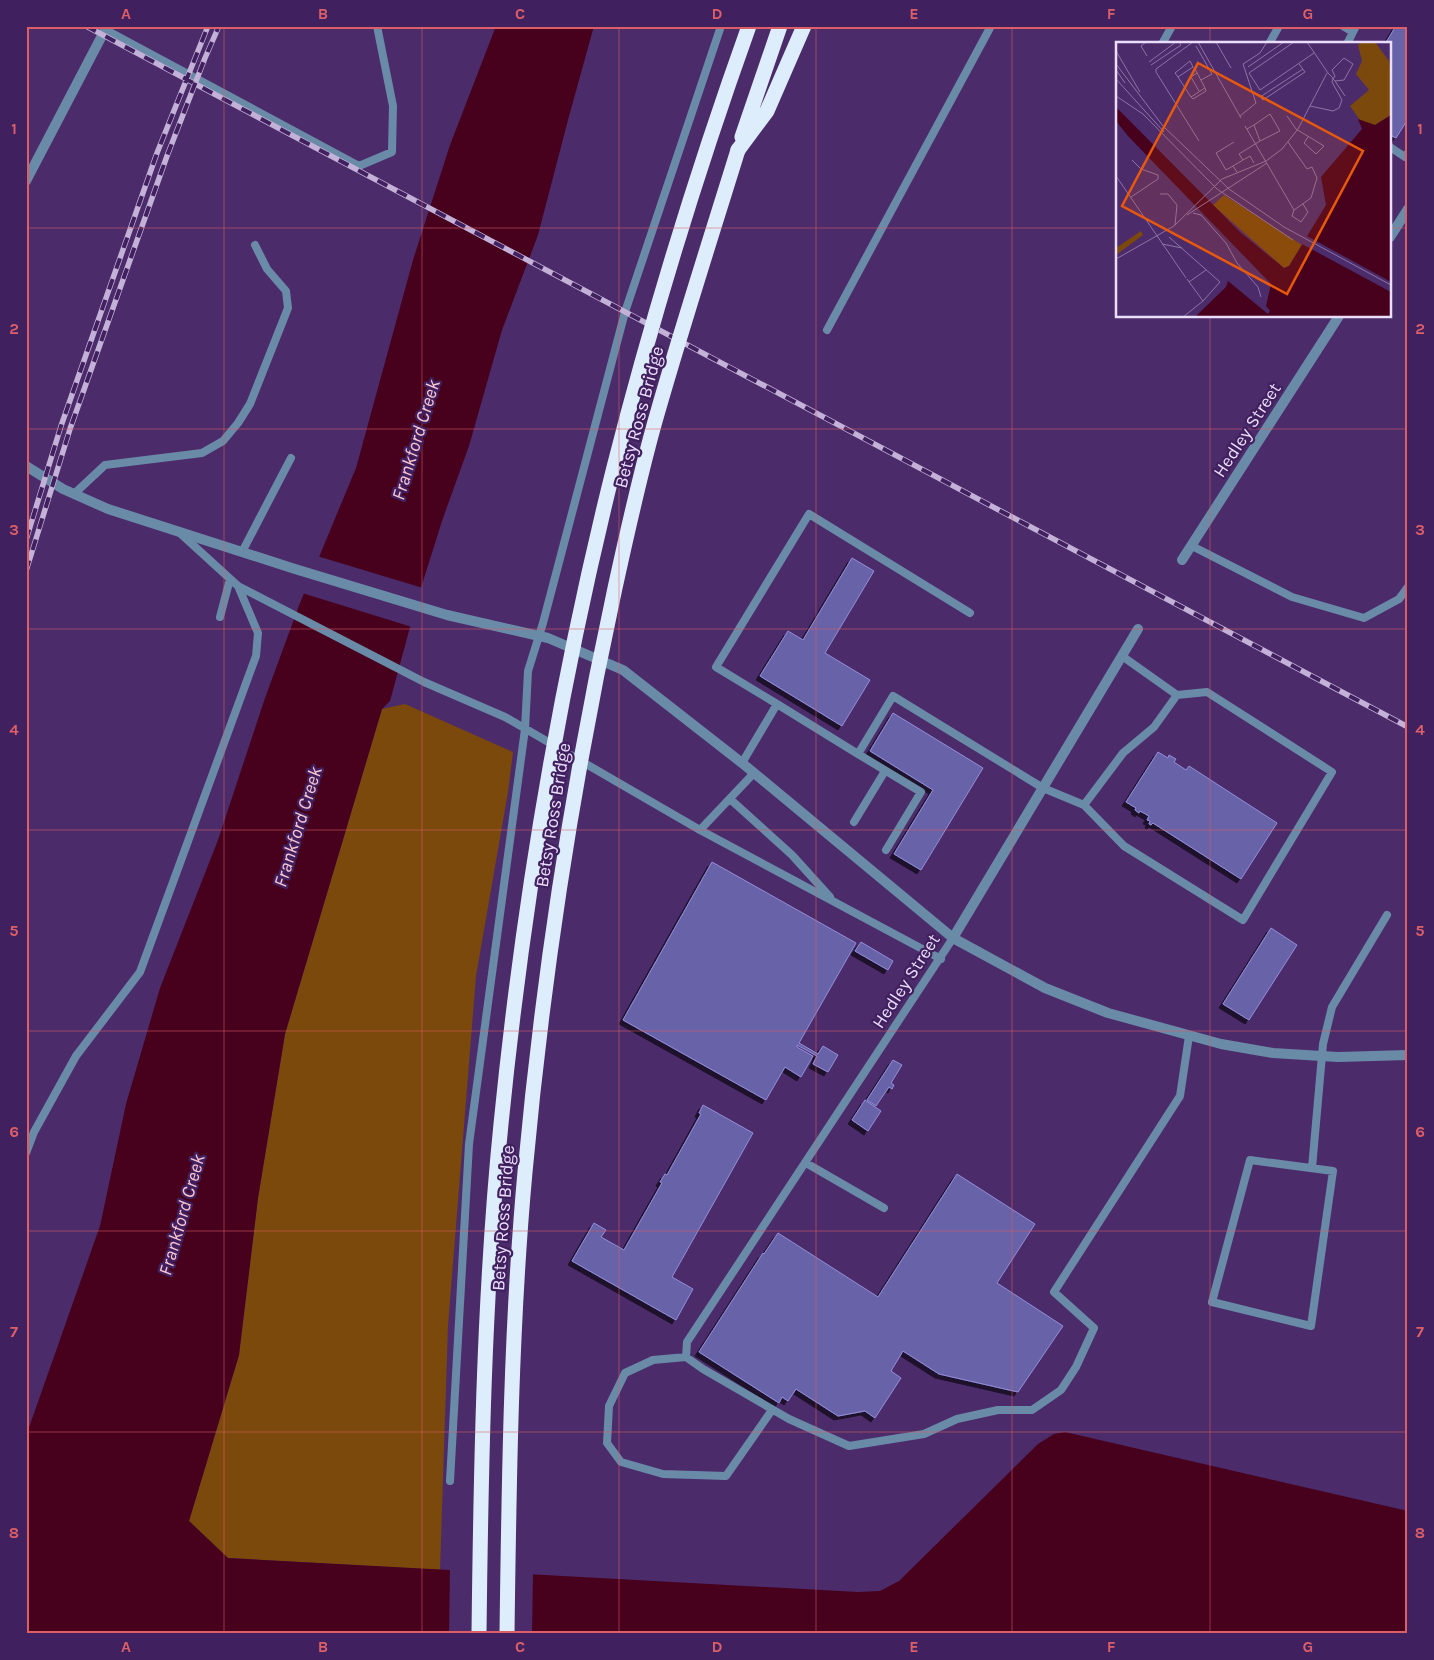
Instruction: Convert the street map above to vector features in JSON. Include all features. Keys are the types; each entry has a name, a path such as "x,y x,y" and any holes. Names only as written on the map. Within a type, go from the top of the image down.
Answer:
{"highway":[{"name":"Betsy Ross Bridge","path":"479,1634 483,1383 495,1186 514,1008 551,760 574,642 629,410 694,188 749,26"},
{"name":"Betsy Ross Bridge","path":"507,1634 511,1413 520,1234 540,1027 562,869 615,587 658,412 738,150 780,26"},
{"path":"738,150 767,111 804,26"}],"street":[{"path":"26,181 107,28"},
{"path":"1392,234 1408,209"},
{"name":"Hedley Street","path":"1182,560 1338,318"},
{"path":"26,466 63,489 108,509 294,569 447,615 548,638 623,670 742,763 953,938 1045,988 1108,1013 1221,1044 1273,1053 1338,1057 1408,1055"},
{"name":"Hedley Street","path":"953,938 1138,628"}],"lane":[{"path":"107,28 360,166 392,152 393,106 377,26"},
{"path":"450,1481 469,1144 525,729 528,671 539,636 624,312 721,26"},
{"path":"827,330 991,26"},
{"path":"1163,42 1172,26"},
{"path":"1270,42 1279,26"},
{"path":"1342,26 1354,29 1347,42"},
{"path":"1392,148 1406,157 1408,153"},
{"path":"74,494 105,465 202,453 223,441 238,423 250,404 288,308 286,291 267,269 254,245"},
{"path":"242,552 291,458"},
{"path":"886,850 920,792 716,667 809,514 970,613"},
{"path":"179,532 238,586 424,682 505,717 700,830 941,958"},
{"path":"1192,546 1292,597 1364,618 1399,599 1408,587"},
{"path":"220,617 230,579"},
{"path":"26,1153 34,1132 76,1056 140,972 256,656 258,633 238,586"},
{"path":"858,754 893,696 1044,788 1084,805 1124,846 1243,920 1332,772 1207,692 1177,694 1122,656"},
{"path":"1084,805 1122,753 1154,727 1177,694"},
{"path":"742,763 777,704"},
{"path":"854,822 885,771"},
{"path":"700,830 754,773"},
{"path":"730,799 792,855 835,902"},
{"path":"1312,1168 1323,1044 1332,1007 1387,914"},
{"name":"Hedley Street","path":"686,1357 687,1342 953,938"},
{"path":"772,1410 726,1476 664,1474 622,1462 607,1443 608,1406 625,1373 653,1360 686,1357 788,1419 849,1446 924,1434 957,1419 998,1410 1032,1410 1061,1390 1076,1367 1094,1328 1054,1292 1180,1096 1189,1036"},
{"path":"1250,1160 1312,1168 1333,1171 1311,1326 1212,1302 1250,1160"},
{"path":"806,1163 884,1208"}],"shaded area":[{"path":"405,704 513,752 508,792 476,976 448,1326 440,1570 228,1558 189,1521 239,1355 258,1198 285,1034 382,709"}],"water":[{"name":"Frankford Creek","path":"496,26 594,26 538,235 502,330 469,446 443,518 419,594 390,701 382,709 285,1034 258,1198 239,1355 189,1521 228,1558 858,1592 880,1591 899,1581 1038,1444 1054,1434 1065,1432 1408,1511 1408,1634 26,1634 26,1436 100,1226 126,1104 160,988 218,840 265,698 300,603 356,468 413,260 450,145"}],"pier":[{"path":"317,556 423,588 412,627 302,593"},
{"path":"450,1568 533,1573 532,1634 449,1634"}],"building":[{"path":"1396,26 1408,26 1408,119 1396,138 1392,136 1392,42 1386,42"},
{"path":"852,558 874,571 825,653 870,680 842,726 760,676 788,631 803,640"},
{"path":"893,713 983,768 921,870 894,854 933,790 870,751"},
{"path":"1158,752 1168,758 1169,755 1176,759 1174,762 1186,770 1189,766 1277,823 1241,879 1153,823 1149,824 1150,821 1147,820 1149,816 1140,811 1139,813 1135,810 1136,808 1126,802"},
{"path":"712,862 856,943 799,1043 818,1054 823,1046 838,1055 828,1072 813,1064 817,1056 797,1045 797,1047 813,1056 801,1077 785,1067 766,1100 623,1020"},
{"path":"1271,928 1297,945 1249,1020 1223,1004"},
{"path":"861,942 893,961 888,970 855,951"},
{"path":"893,1060 902,1065 891,1083 894,1085 892,1089 889,1087 876,1106 867,1100"},
{"path":"865,1100 881,1111 868,1131 852,1120"},
{"path":"703,1105 753,1133 672,1277 693,1289 676,1320 572,1261 594,1223 606,1230 601,1237 624,1250 662,1183 660,1182 665,1174 667,1175 701,1114 699,1113"},
{"path":"957,1174 1035,1224 997,1283 1063,1326 1018,1392 939,1374 903,1351 891,1371 901,1378 875,1418 865,1411 838,1416 796,1389 788,1401 782,1397 779,1403 699,1352 778,1233 878,1297"}],"railway":[{"path":"86,26 1408,727"},
{"path":"26,540 61,426 157,153 208,26"},
{"path":"26,571 70,429 167,156 219,26"}]}
